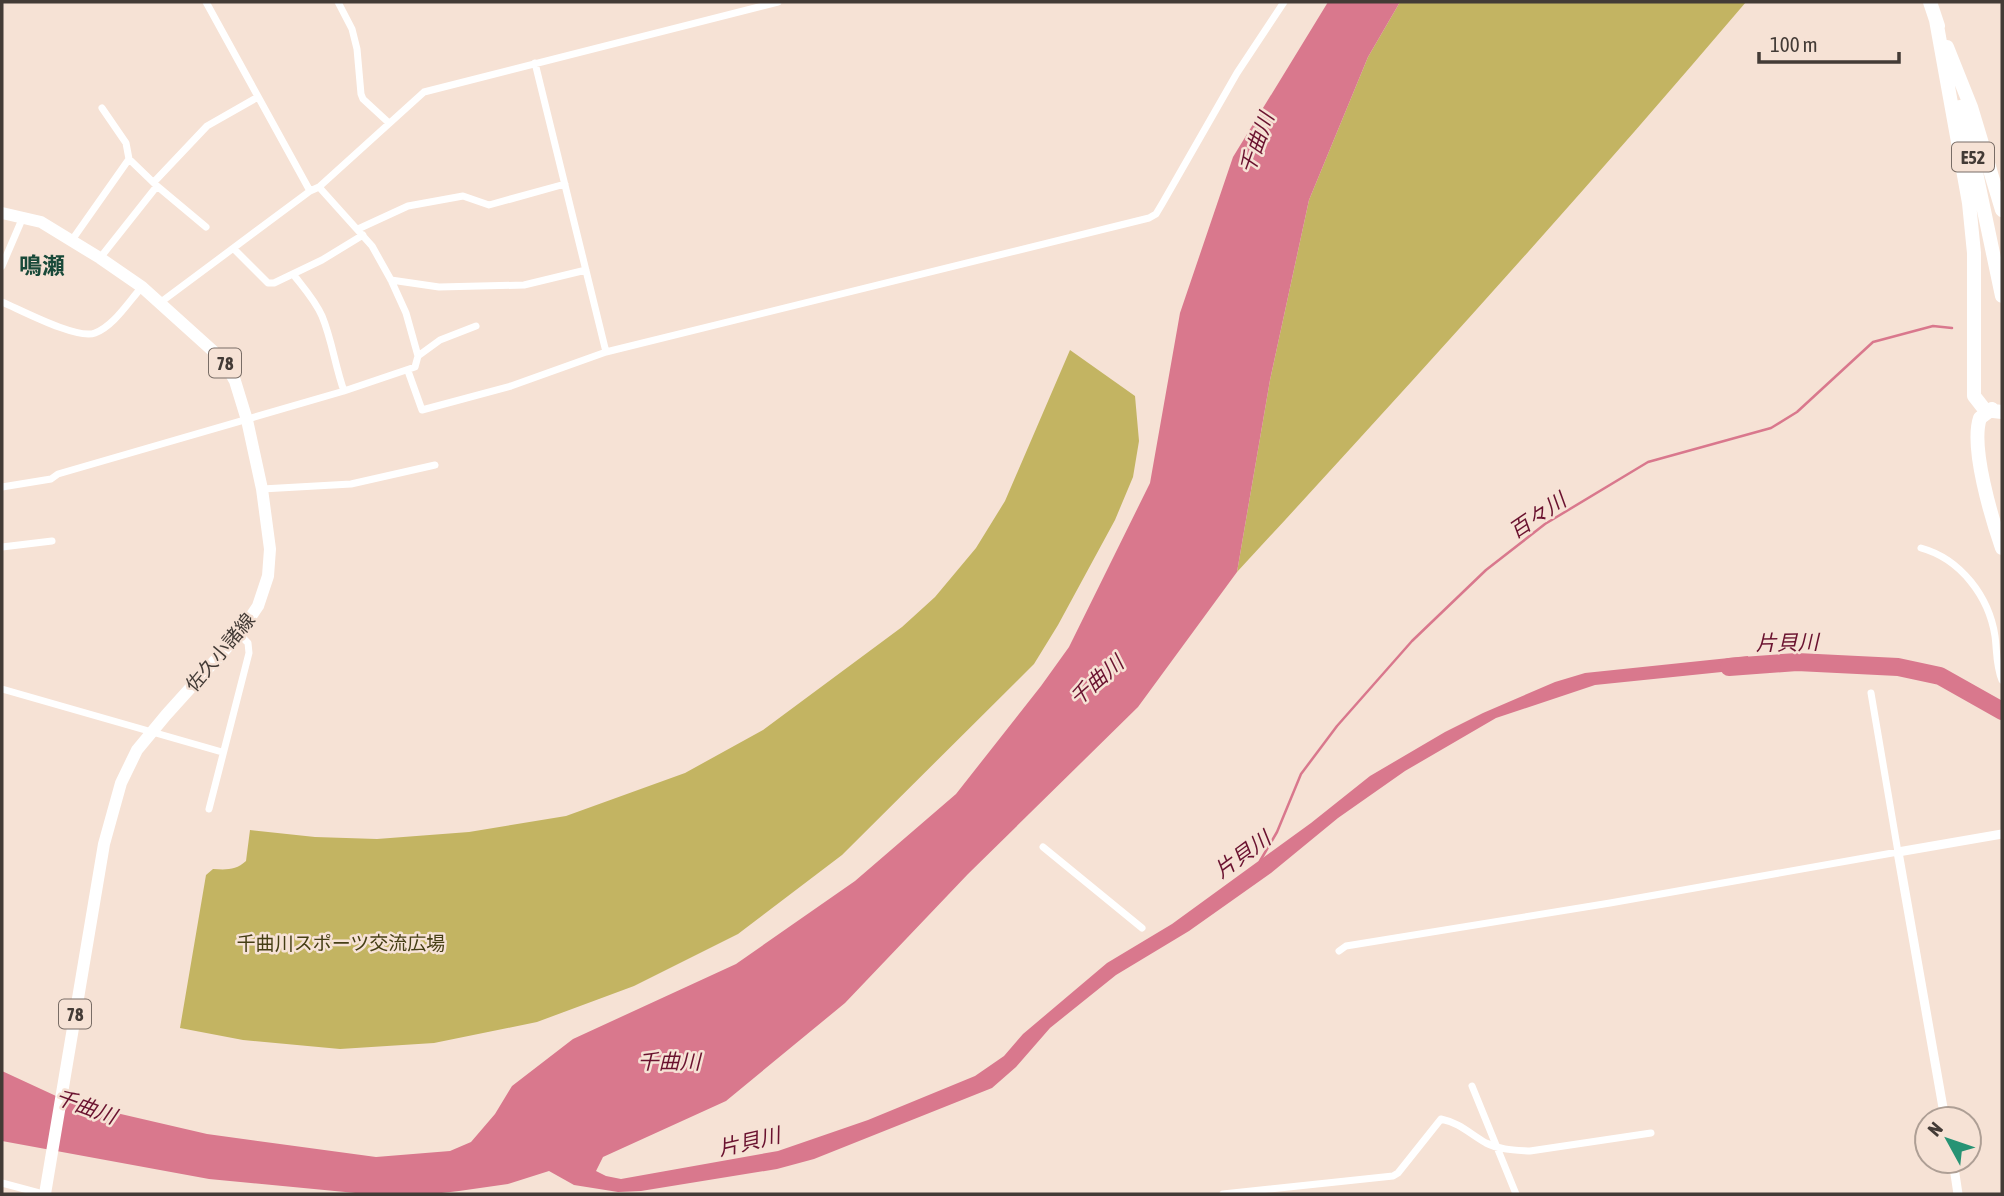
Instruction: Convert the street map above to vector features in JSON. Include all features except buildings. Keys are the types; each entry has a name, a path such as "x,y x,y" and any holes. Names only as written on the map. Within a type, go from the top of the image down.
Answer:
{"highway":[{"name":"E52","path":"1930,2 1970,144 2002,296"},
{"path":"1936,20 1971,107 2002,210"},
{"path":"1936,20 1969,203 1973,241 1974,396 1980,407 1998,410"},
{"path":"1998,410 1980,418 1977,433 1986,494 2002,548"}],"main road":[{"name":"佐久小諸線","path":"2,213 41,222 100,258 161,302 226,365 235,381 247,420 262,489 270,549 268,576 258,606 239,634 150,732 131,761 121,783 104,844 45,1191"}],"street":[{"path":"206,2 310,191"},
{"path":"338,2 352,29 357,49 360,94 388,123"},
{"path":"161,302 319,187 424,92 778,2"},
{"path":"408,371 422,410 511,386 606,352 1149,218 1156,214 1237,73 1284,2"},
{"path":"535,62 606,352"},
{"path":"100,258 156,184 207,126 258,97"},
{"path":"102,108 126,143 129,159 206,227"},
{"path":"72,240 129,159"},
{"path":"234,249 268,283 274,283 408,206 463,196 489,205 565,184"},
{"path":"2,487 51,479 71,470 344,391 415,367 418,356 406,313 391,279 372,246 319,187"},
{"path":"2,266 23,217"},
{"path":"391,279 454,288 524,285 586,270"},
{"path":"293,274 322,316 344,391"},
{"path":"2,302 77,333 93,334 110,323 142,287"},
{"path":"418,356 440,340 476,326"},
{"path":"262,489 351,484 435,465"},
{"path":"2,547 52,541"},
{"path":"1921,548 1944,558 1976,589 1989,613 1995,636 1998,671 2002,680"},
{"path":"209,808 248,653 248,643 239,634"},
{"path":"2,689 222,752"},
{"path":"1871,692 1943,1105"},
{"path":"1339,951 1346,946 2002,834"},
{"path":"1043,847 1142,928"},
{"path":"1472,1086 1516,1194"},
{"path":"1223,1194 1393,1176 1441,1119 1456,1122 1476,1137 1498,1148 1530,1151 1651,1133"},
{"path":"1955,1175 1958,1194"},
{"path":"2,1184 45,1191"}],"green space":[{"path":"1400,2 1746,2 1494,290 1237,572 1270,380 1309,200 1368,57"},
{"name":"千曲川スポーツ交流広場","path":"1070,350 1135,396 1139,441 1133,477 1115,520 1034,664 842,855 738,934 634,986 537,1022 434,1043 340,1049 243,1040 180,1028 206,875 213,869 231,869 246,861 250,830 315,837 377,839 469,832 566,816 685,773 763,730 902,627 935,597 976,548 1005,501"}],"water":[{"name":"千曲川","path":"1328,2 1400,2 1368,57 1309,200 1270,380 1237,572 1138,707 968,874 845,1003 726,1101 603,1157 596,1171 621,1179 778,1151 868,1120 975,1076 1004,1056 1023,1034 1107,963 1172,924 1311,823 1370,776 1483,713 1555,682 1585,673 1748,656 1751,669 1595,685 1496,718 1405,771 1338,818 1271,873 1189,931 1116,975 1050,1028 1016,1067 992,1088 814,1159 777,1169 641,1191 618,1192 574,1185 549,1171 508,1184 459,1191 433,1194 366,1194 209,1179 2,1141 2,1071 69,1102 207,1134 376,1157 450,1151 471,1142 495,1114 512,1086 573,1039 736,964 855,881 956,794 1069,647 1150,483 1180,313 1233,157"}],"waterway":[{"name":"百々川","path":"1260,861 1277,832 1301,774 1337,726 1412,641 1486,570 1545,524 1648,462 1771,428 1797,412 1873,342 1933,326 1952,328"},
{"name":"片貝川","path":"1729,667 1797,662 1898,667 1940,676 2002,711"}],"district":[{"name":"鳴瀬","path":"42,266"}]}
